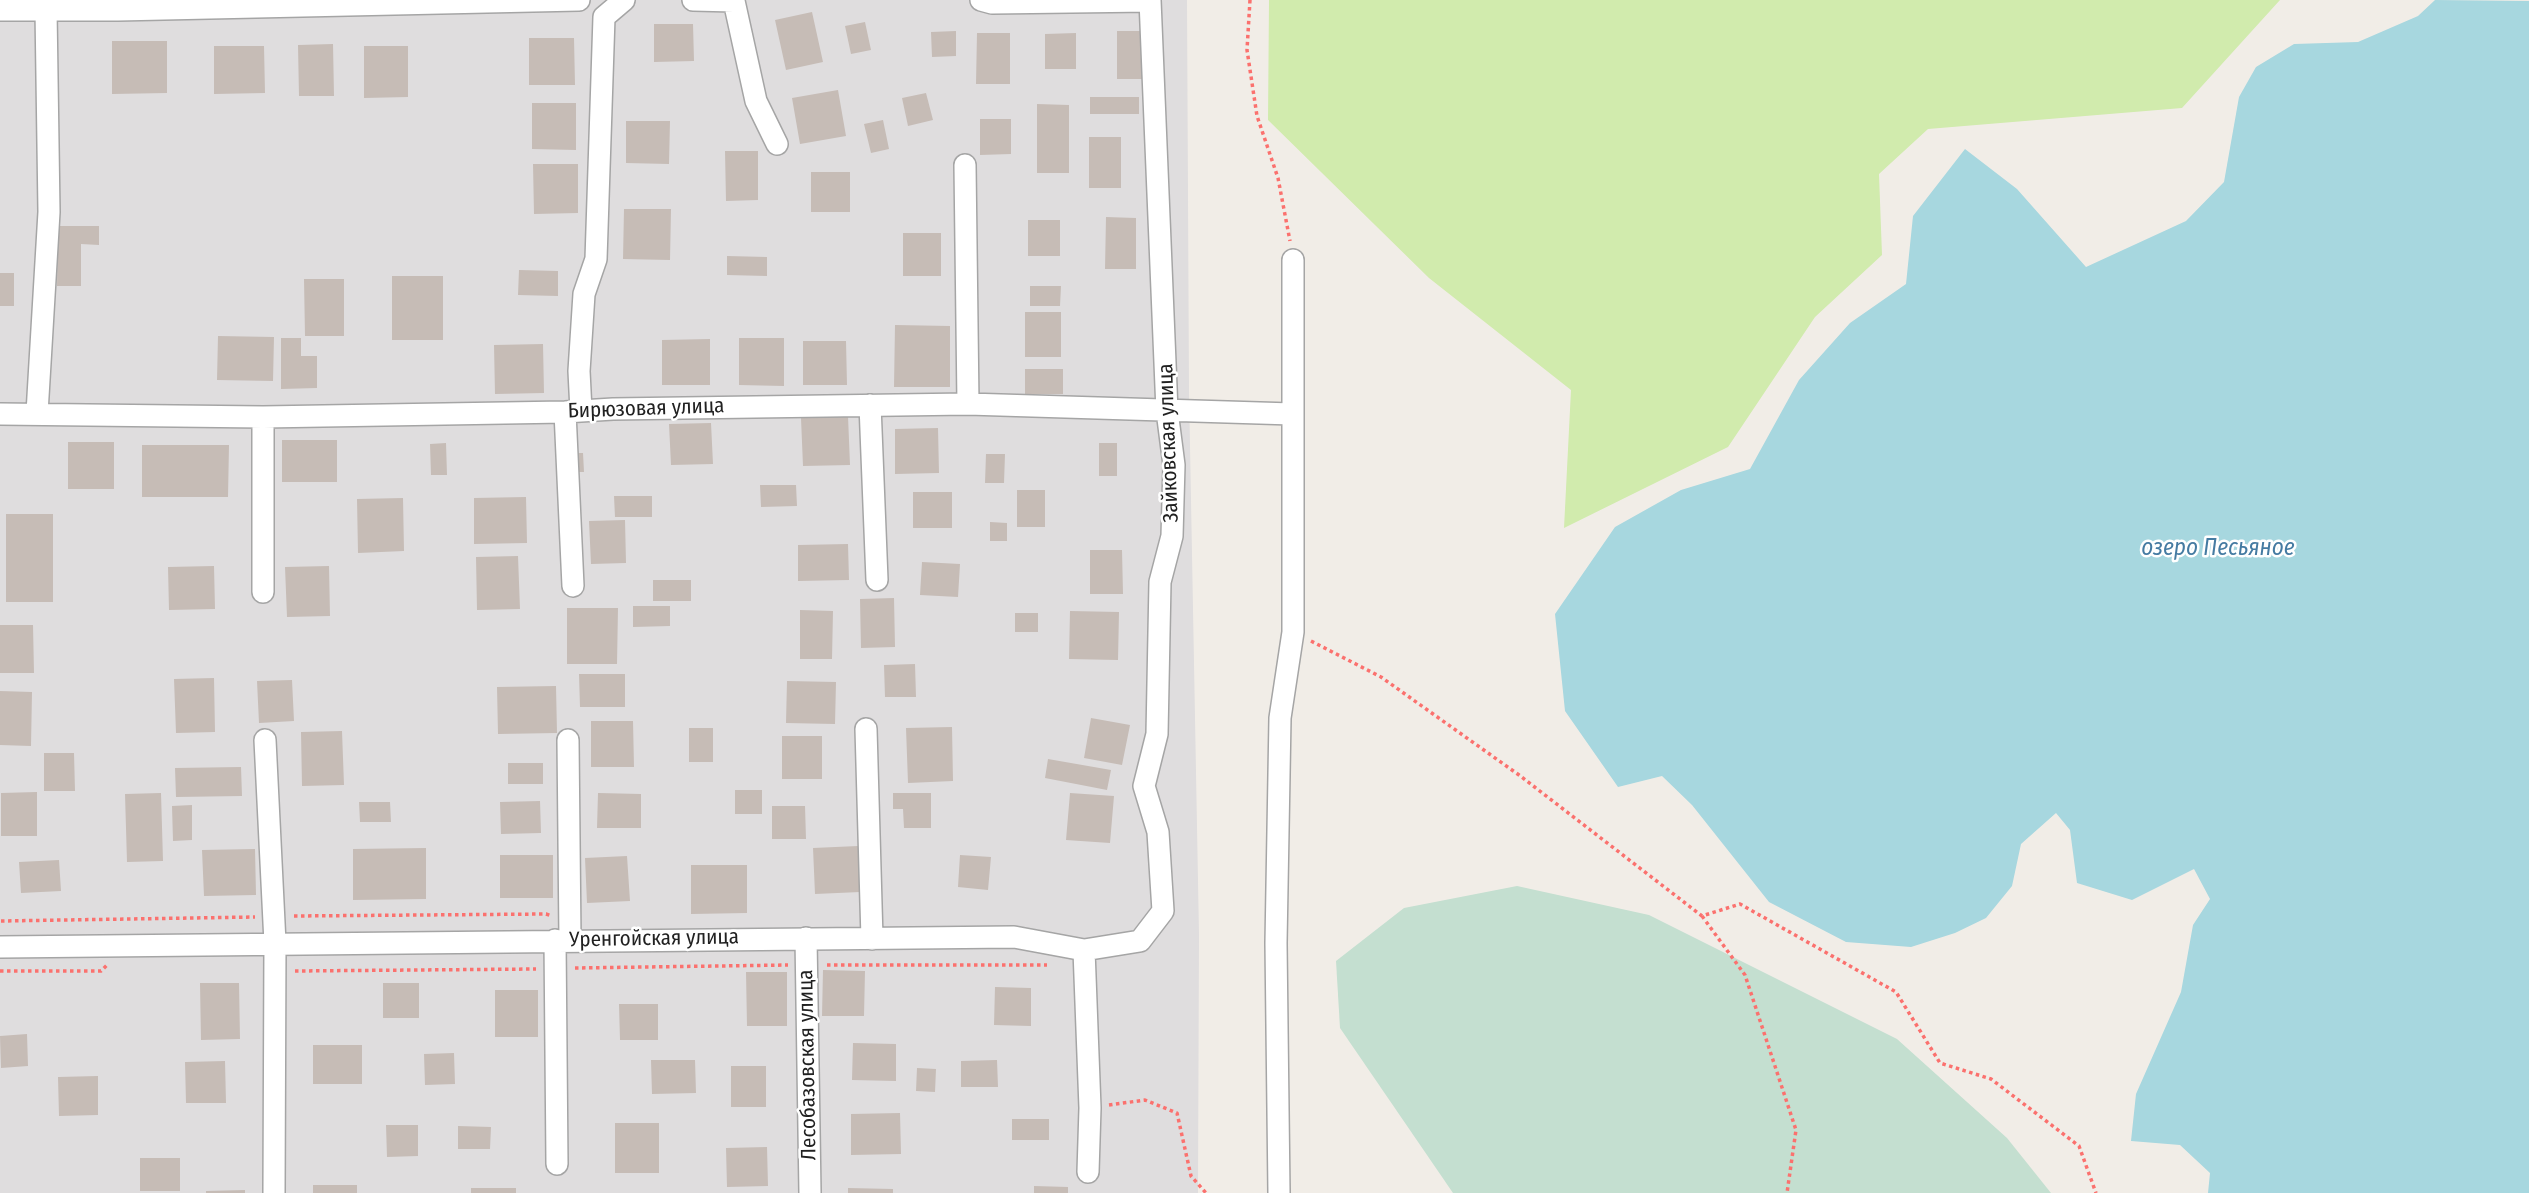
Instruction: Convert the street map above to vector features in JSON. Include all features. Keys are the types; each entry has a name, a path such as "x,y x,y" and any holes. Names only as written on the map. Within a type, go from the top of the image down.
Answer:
{"street":[{"path":"0,10 579,0"},
{"path":"573,586 573,411 579,371 584,294 596,259 604,17 624,0"},
{"path":"693,0 734,1 756,102 777,145"},
{"name":"Зайковская улица","path":"981,0 992,3 1150,1 1167,411 1174,465 1172,536 1160,582 1157,734 1144,786 1158,832 1163,911 1140,941 1084,950"},
{"path":"37,413 49,212 46,10"},
{"path":"965,165 968,404"},
{"path":"1279,1193 1276,943 1280,731 1293,632 1293,260"},
{"name":"Бирюзовая улица","path":"0,414 264,417 968,404 1292,414"},
{"path":"870,405 877,580"},
{"path":"263,592 264,417"},
{"path":"866,729 872,939"},
{"path":"265,740 275,943 274,1193"},
{"path":"557,1164 568,740"},
{"name":"Уренгойская улица","path":"0,947 565,935 872,939 1014,937 1084,950"},
{"name":"Лесобазовская улица","path":"806,938 810,1193"},
{"path":"1084,950 1090,1108 1088,1172"}],"path":[{"path":"1250,0 1247,50 1257,116 1279,178 1293,260"},
{"path":"1293,632 1381,677 1519,775 1702,916 1745,975 1796,1130 1787,1193"},
{"path":"1702,916 1740,904 1896,992 1940,1063 1991,1079 2079,1146 2096,1193"},
{"path":"1,921 546,914 565,935"},
{"path":"1090,1108 1145,1100 1177,1113 1191,1177 1206,1193"}],"shaded area":[{"path":"0,0 1187,0 1189,391 1199,935 1198,1193 0,1193"}],"green space":[{"path":"1269,0 2280,0 2182,108 1928,129 1879,174 1882,255 1815,317 1728,447 1564,528 1571,390 1429,278 1268,120"},
{"path":"1517,886 1649,915 1897,1039 2007,1138 2051,1193 1453,1193 1340,1028 1336,961 1404,908"}],"water":[{"name":"озеро Песьяное","path":"2435,0 2529,1 2529,1193 2208,1193 2210,1173 2180,1145 2131,1141 2136,1094 2181,992 2193,925 2210,899 2194,869 2132,900 2077,883 2070,830 2056,813 2021,844 2012,886 1986,918 1955,933 1911,947 1846,942 1769,902 1692,805 1662,776 1618,787 1565,711 1555,614 1615,527 1681,490 1750,469 1799,380 1850,323 1906,284 1913,216 1965,149 2017,189 2086,267 2186,221 2224,182 2239,97 2256,67 2294,44 2358,42 2418,16"}],"building":[{"path":"812,12 823,62 786,70 775,20"},
{"path":"865,22 871,50 851,54 845,26"},
{"path":"654,24 693,24 694,61 654,62"},
{"path":"956,31 956,56 932,57 931,32"},
{"path":"1117,31 1142,31 1142,79 1117,79"},
{"path":"977,33 1010,33 1010,84 976,84"},
{"path":"1076,33 1076,69 1045,69 1045,34"},
{"path":"529,38 574,38 575,85 529,85"},
{"path":"112,41 167,41 167,93 112,94"},
{"path":"333,44 334,96 299,96 298,45"},
{"path":"214,46 264,46 265,93 214,94"},
{"path":"364,46 408,46 408,97 364,98"},
{"path":"838,90 846,136 800,144 792,98"},
{"path":"926,93 933,120 908,126 902,98"},
{"path":"1090,97 1139,97 1139,114 1090,114"},
{"path":"532,103 576,103 576,150 532,149"},
{"path":"1037,104 1069,105 1069,173 1037,173"},
{"path":"980,119 1011,119 1011,154 980,155"},
{"path":"883,120 889,149 871,153 864,124"},
{"path":"626,121 670,121 669,164 626,163"},
{"path":"1089,137 1121,137 1121,188 1089,188"},
{"path":"725,151 758,151 758,200 726,201"},
{"path":"533,164 578,164 578,213 534,214"},
{"path":"811,172 850,172 850,212 811,212"},
{"path":"624,209 671,209 670,260 623,259"},
{"path":"1106,217 1136,218 1136,269 1105,269"},
{"path":"1028,220 1060,220 1060,256 1028,256"},
{"path":"58,226 99,226 99,245 81,244 81,286 57,286"},
{"path":"903,233 941,233 941,276 903,276"},
{"path":"727,256 767,257 767,276 727,275"},
{"path":"519,270 558,271 558,296 518,295"},
{"path":"0,273 14,273 14,306 0,306"},
{"path":"392,276 443,276 443,340 392,340"},
{"path":"304,279 344,279 344,336 305,336"},
{"path":"1030,286 1061,286 1060,306 1030,306"},
{"path":"1025,312 1061,312 1061,357 1025,357"},
{"path":"895,325 950,326 950,387 894,387"},
{"path":"218,336 274,337 273,381 217,380"},
{"path":"281,338 301,338 301,356 317,356 317,388 281,389"},
{"path":"739,338 784,338 784,386 739,385"},
{"path":"710,339 710,385 662,385 662,340"},
{"path":"803,341 846,341 847,385 803,385"},
{"path":"543,344 544,393 495,394 494,345"},
{"path":"1025,369 1063,369 1063,394 1025,394"},
{"path":"848,416 850,465 803,466 801,418"},
{"path":"711,423 713,464 671,465 669,424"},
{"path":"938,428 939,473 895,474 895,429"},
{"path":"282,440 337,440 337,482 282,482"},
{"path":"68,442 114,442 114,489 68,489"},
{"path":"446,443 447,475 431,475 430,444"},
{"path":"1099,443 1117,443 1117,476 1099,476"},
{"path":"142,445 229,445 228,497 142,497"},
{"path":"574,453 583,453 584,472 575,472"},
{"path":"986,454 1005,454 1004,483 985,483"},
{"path":"760,485 796,485 797,506 761,507"},
{"path":"1017,490 1045,490 1045,527 1017,527"},
{"path":"913,492 952,492 952,528 913,528"},
{"path":"614,496 652,496 652,517 615,517"},
{"path":"526,497 527,543 474,544 474,498"},
{"path":"403,498 404,551 358,553 357,499"},
{"path":"6,514 53,514 53,602 6,602"},
{"path":"625,520 626,563 591,564 589,521"},
{"path":"990,522 1007,523 1007,541 990,541"},
{"path":"848,544 849,580 798,581 798,545"},
{"path":"1090,550 1122,550 1123,594 1090,594"},
{"path":"518,556 520,609 477,610 476,557"},
{"path":"922,562 960,564 958,597 920,595"},
{"path":"214,566 215,609 169,610 168,567"},
{"path":"329,566 330,616 287,617 285,567"},
{"path":"653,580 691,580 691,601 653,601"},
{"path":"894,598 895,647 861,648 860,599"},
{"path":"633,606 670,606 670,626 633,627"},
{"path":"567,608 618,608 617,664 567,664"},
{"path":"800,610 833,611 832,659 800,659"},
{"path":"1070,611 1119,612 1118,660 1069,659"},
{"path":"1015,613 1038,613 1038,632 1015,632"},
{"path":"0,625 33,625 34,673 0,673"},
{"path":"915,664 916,697 885,697 884,665"},
{"path":"579,674 625,674 625,707 580,707"},
{"path":"214,678 215,732 176,733 174,679"},
{"path":"292,680 294,721 259,723 257,681"},
{"path":"787,681 836,682 835,724 786,723"},
{"path":"556,686 557,733 498,734 497,687"},
{"path":"0,691 32,692 31,746 0,745"},
{"path":"1091,718 1130,725 1122,765 1084,758"},
{"path":"591,721 633,721 634,767 591,767"},
{"path":"952,727 953,781 908,783 906,728"},
{"path":"689,728 713,728 713,762 689,762"},
{"path":"342,731 344,785 302,786 301,732"},
{"path":"782,736 822,736 822,779 782,779"},
{"path":"44,753 74,753 75,791 44,791"},
{"path":"1048,759 1111,770 1107,790 1045,778"},
{"path":"508,763 543,763 543,784 508,784"},
{"path":"241,767 242,796 176,797 175,768"},
{"path":"735,790 762,790 762,814 735,814"},
{"path":"37,792 37,836 1,836 1,793"},
{"path":"161,793 163,861 127,862 125,794"},
{"path":"598,793 641,794 641,828 597,828"},
{"path":"893,793 931,793 931,828 904,828 903,809 893,809"},
{"path":"1070,793 1114,796 1110,843 1066,840"},
{"path":"540,801 541,833 501,834 500,802"},
{"path":"359,802 390,802 391,822 360,822"},
{"path":"192,805 192,840 173,841 172,806"},
{"path":"772,806 805,806 806,839 772,839"},
{"path":"858,846 860,892 815,894 813,848"},
{"path":"426,848 426,899 353,900 353,849"},
{"path":"255,849 256,895 204,896 202,850"},
{"path":"500,855 553,855 553,898 500,898"},
{"path":"960,855 991,857 988,890 958,887"},
{"path":"627,856 630,901 587,903 585,858"},
{"path":"59,860 61,891 21,893 19,862"},
{"path":"691,865 747,865 747,913 691,914"},
{"path":"823,970 865,971 864,1016 822,1016"},
{"path":"746,972 787,972 787,1026 747,1026"},
{"path":"200,983 239,983 240,1039 201,1040"},
{"path":"383,983 419,983 419,1018 383,1018"},
{"path":"995,987 1031,988 1031,1026 994,1025"},
{"path":"495,990 538,990 538,1037 495,1037"},
{"path":"619,1004 658,1004 658,1040 620,1040"},
{"path":"27,1034 28,1066 1,1068 0,1036"},
{"path":"853,1043 896,1044 896,1081 852,1080"},
{"path":"313,1045 362,1045 362,1084 313,1084"},
{"path":"454,1053 455,1084 425,1085 424,1054"},
{"path":"651,1060 695,1060 696,1093 652,1094"},
{"path":"997,1060 998,1087 961,1087 961,1061"},
{"path":"225,1061 226,1103 186,1103 185,1062"},
{"path":"731,1066 766,1066 766,1107 731,1107"},
{"path":"917,1068 936,1069 935,1092 916,1091"},
{"path":"98,1076 98,1115 59,1116 58,1077"},
{"path":"900,1113 901,1154 851,1155 851,1114"},
{"path":"1012,1119 1049,1119 1049,1140 1012,1140"},
{"path":"615,1123 659,1123 659,1173 615,1173"},
{"path":"386,1125 418,1125 418,1156 387,1157"},
{"path":"458,1126 491,1127 490,1149 458,1149"},
{"path":"767,1147 768,1186 727,1187 726,1148"},
{"path":"140,1158 180,1158 180,1191 140,1191"},
{"path":"313,1185 357,1185 357,1193 313,1193"},
{"path":"1034,1186 1068,1187 1068,1193 1034,1193"},
{"path":"471,1188 516,1188 516,1193 471,1193"},
{"path":"848,1188 893,1189 893,1193 848,1193"},
{"path":"245,1190 245,1193 206,1193 206,1191"}]}
